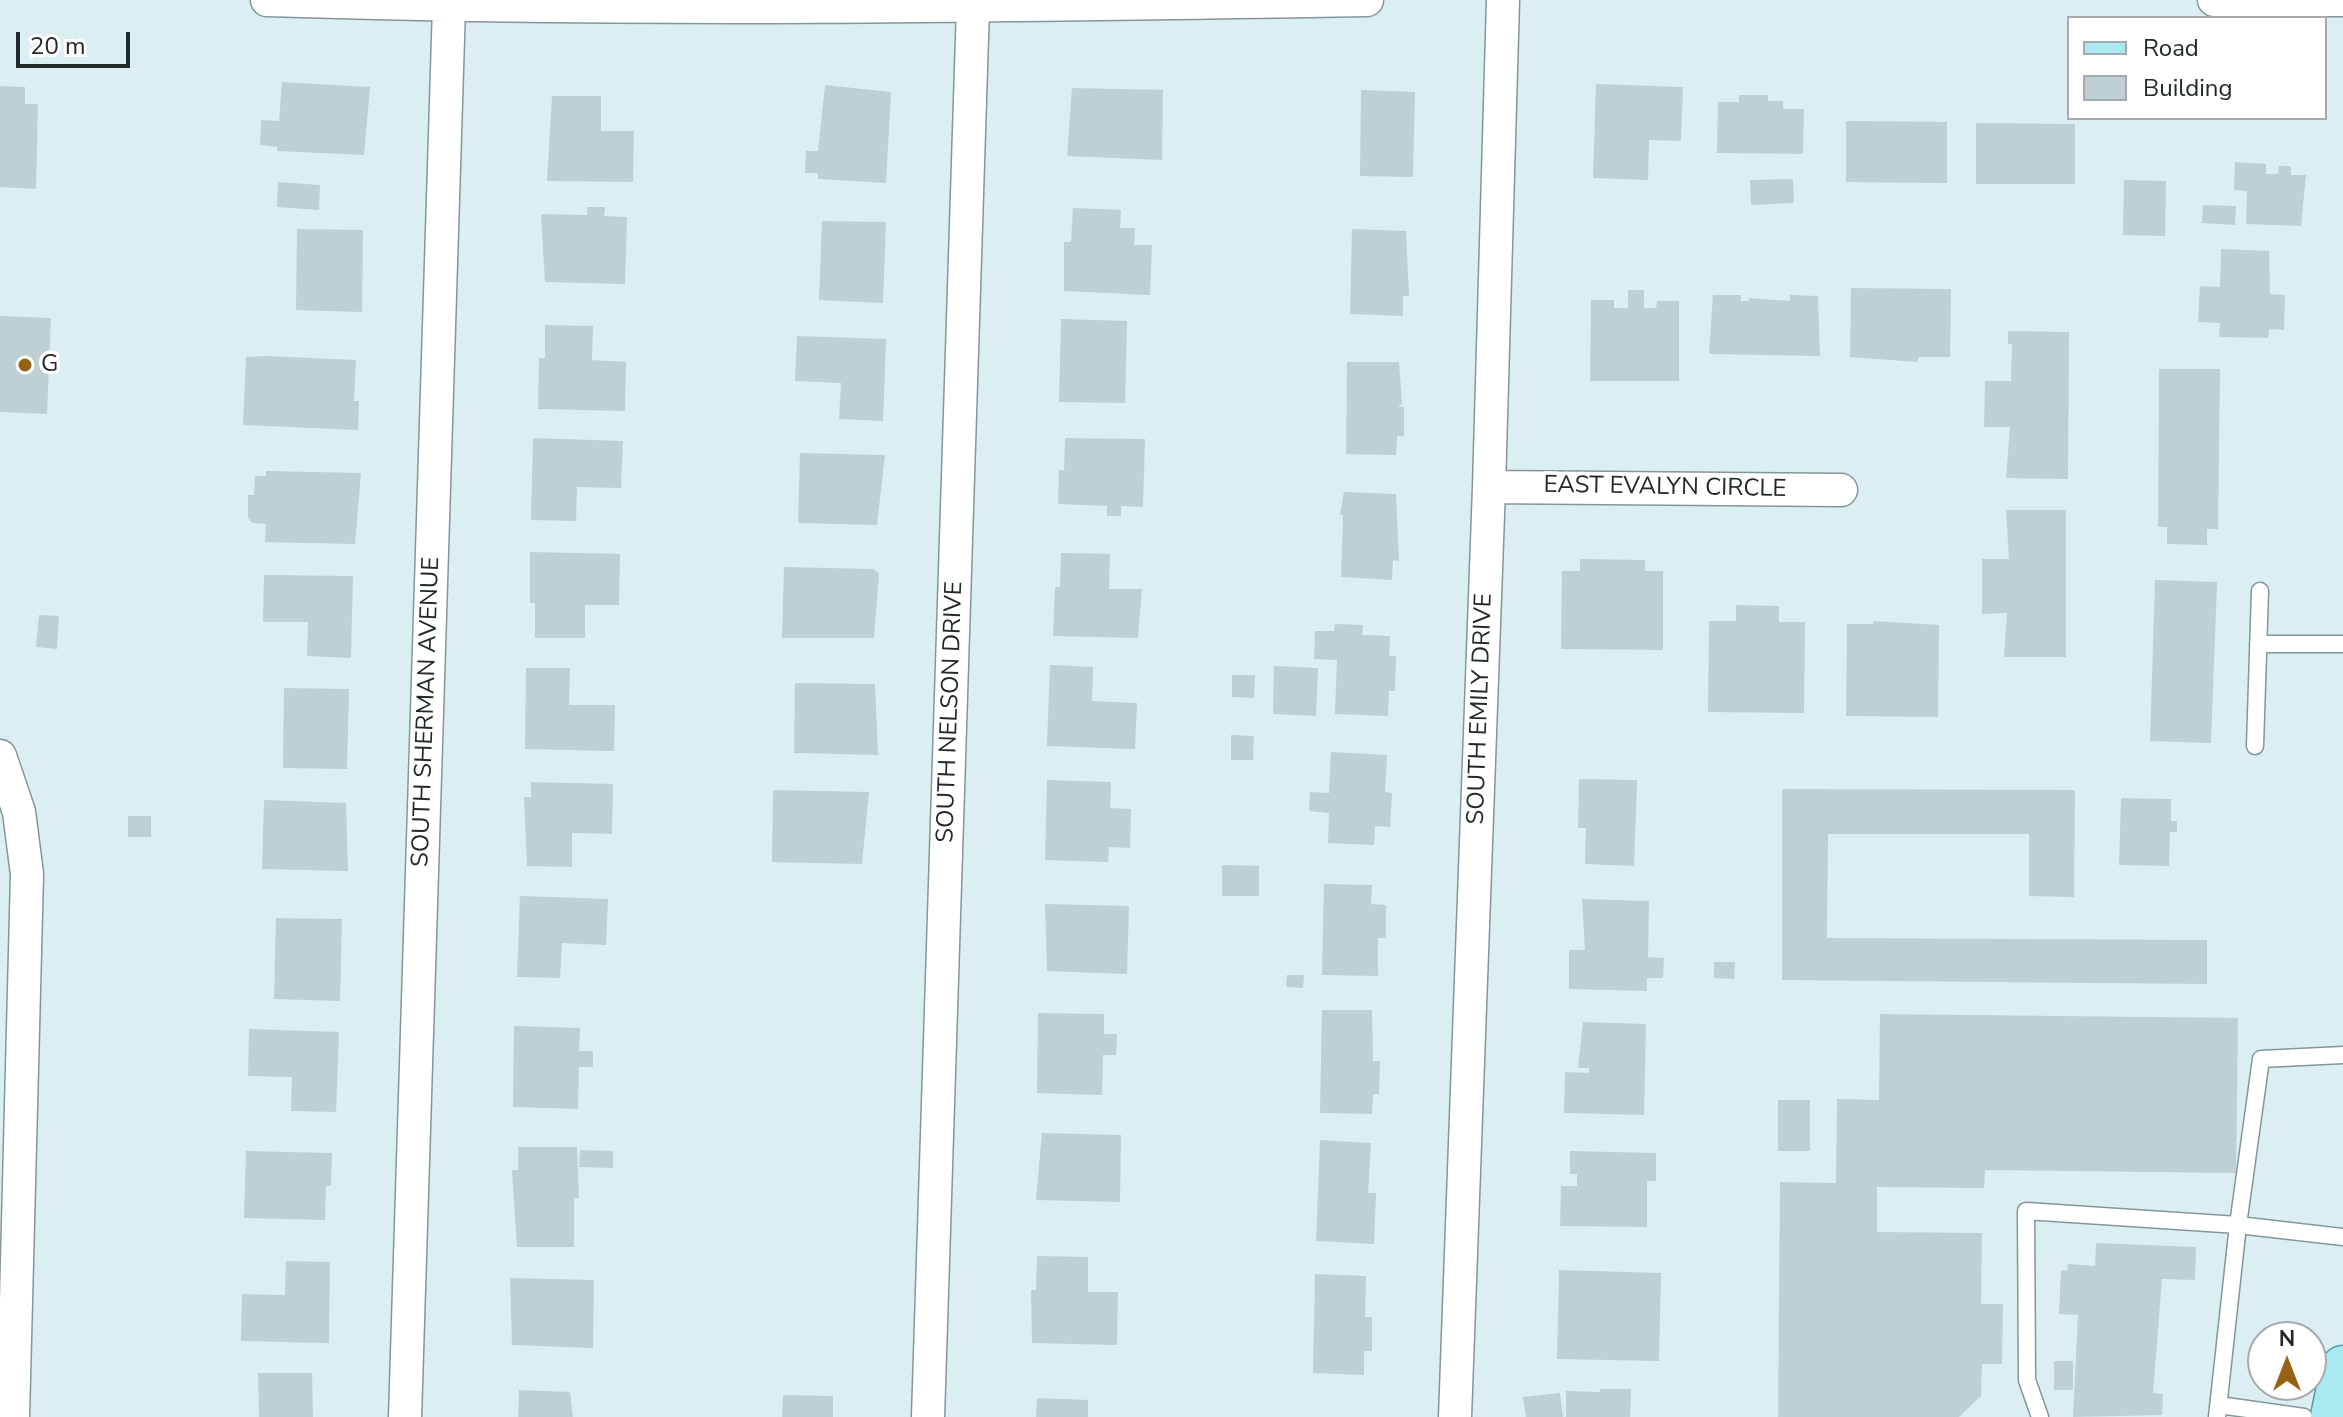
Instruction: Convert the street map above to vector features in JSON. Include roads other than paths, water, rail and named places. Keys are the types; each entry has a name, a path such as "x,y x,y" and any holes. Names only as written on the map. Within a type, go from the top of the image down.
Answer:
{"main road":[{"path":"2333,1417 2343,1368"}],"street":[{"path":"267,0 973,6 1367,0"},
{"name":"SOUTH EMILY DRIVE","path":"1455,1417 1489,487 1503,0"},
{"path":"2214,0 2343,0"},
{"name":"SOUTH SHERMAN AVENUE","path":"405,1417 449,3"},
{"name":"SOUTH NELSON DRIVE","path":"928,1417 973,6"},
{"name":"EAST EVALYN CIRCLE","path":"1489,487 1841,490"},
{"path":"0,756 19,812 27,874 13,1417"}],"lane":[{"path":"2255,746 2260,591"},
{"path":"2258,644 2343,644"},
{"path":"2304,1417 2218,1411 2238,1225 2261,1059 2343,1055"},
{"path":"2040,1417 2027,1380 2026,1211 2238,1225 2343,1237"}],"place":[{"name":"G","path":"25,365"}]}
